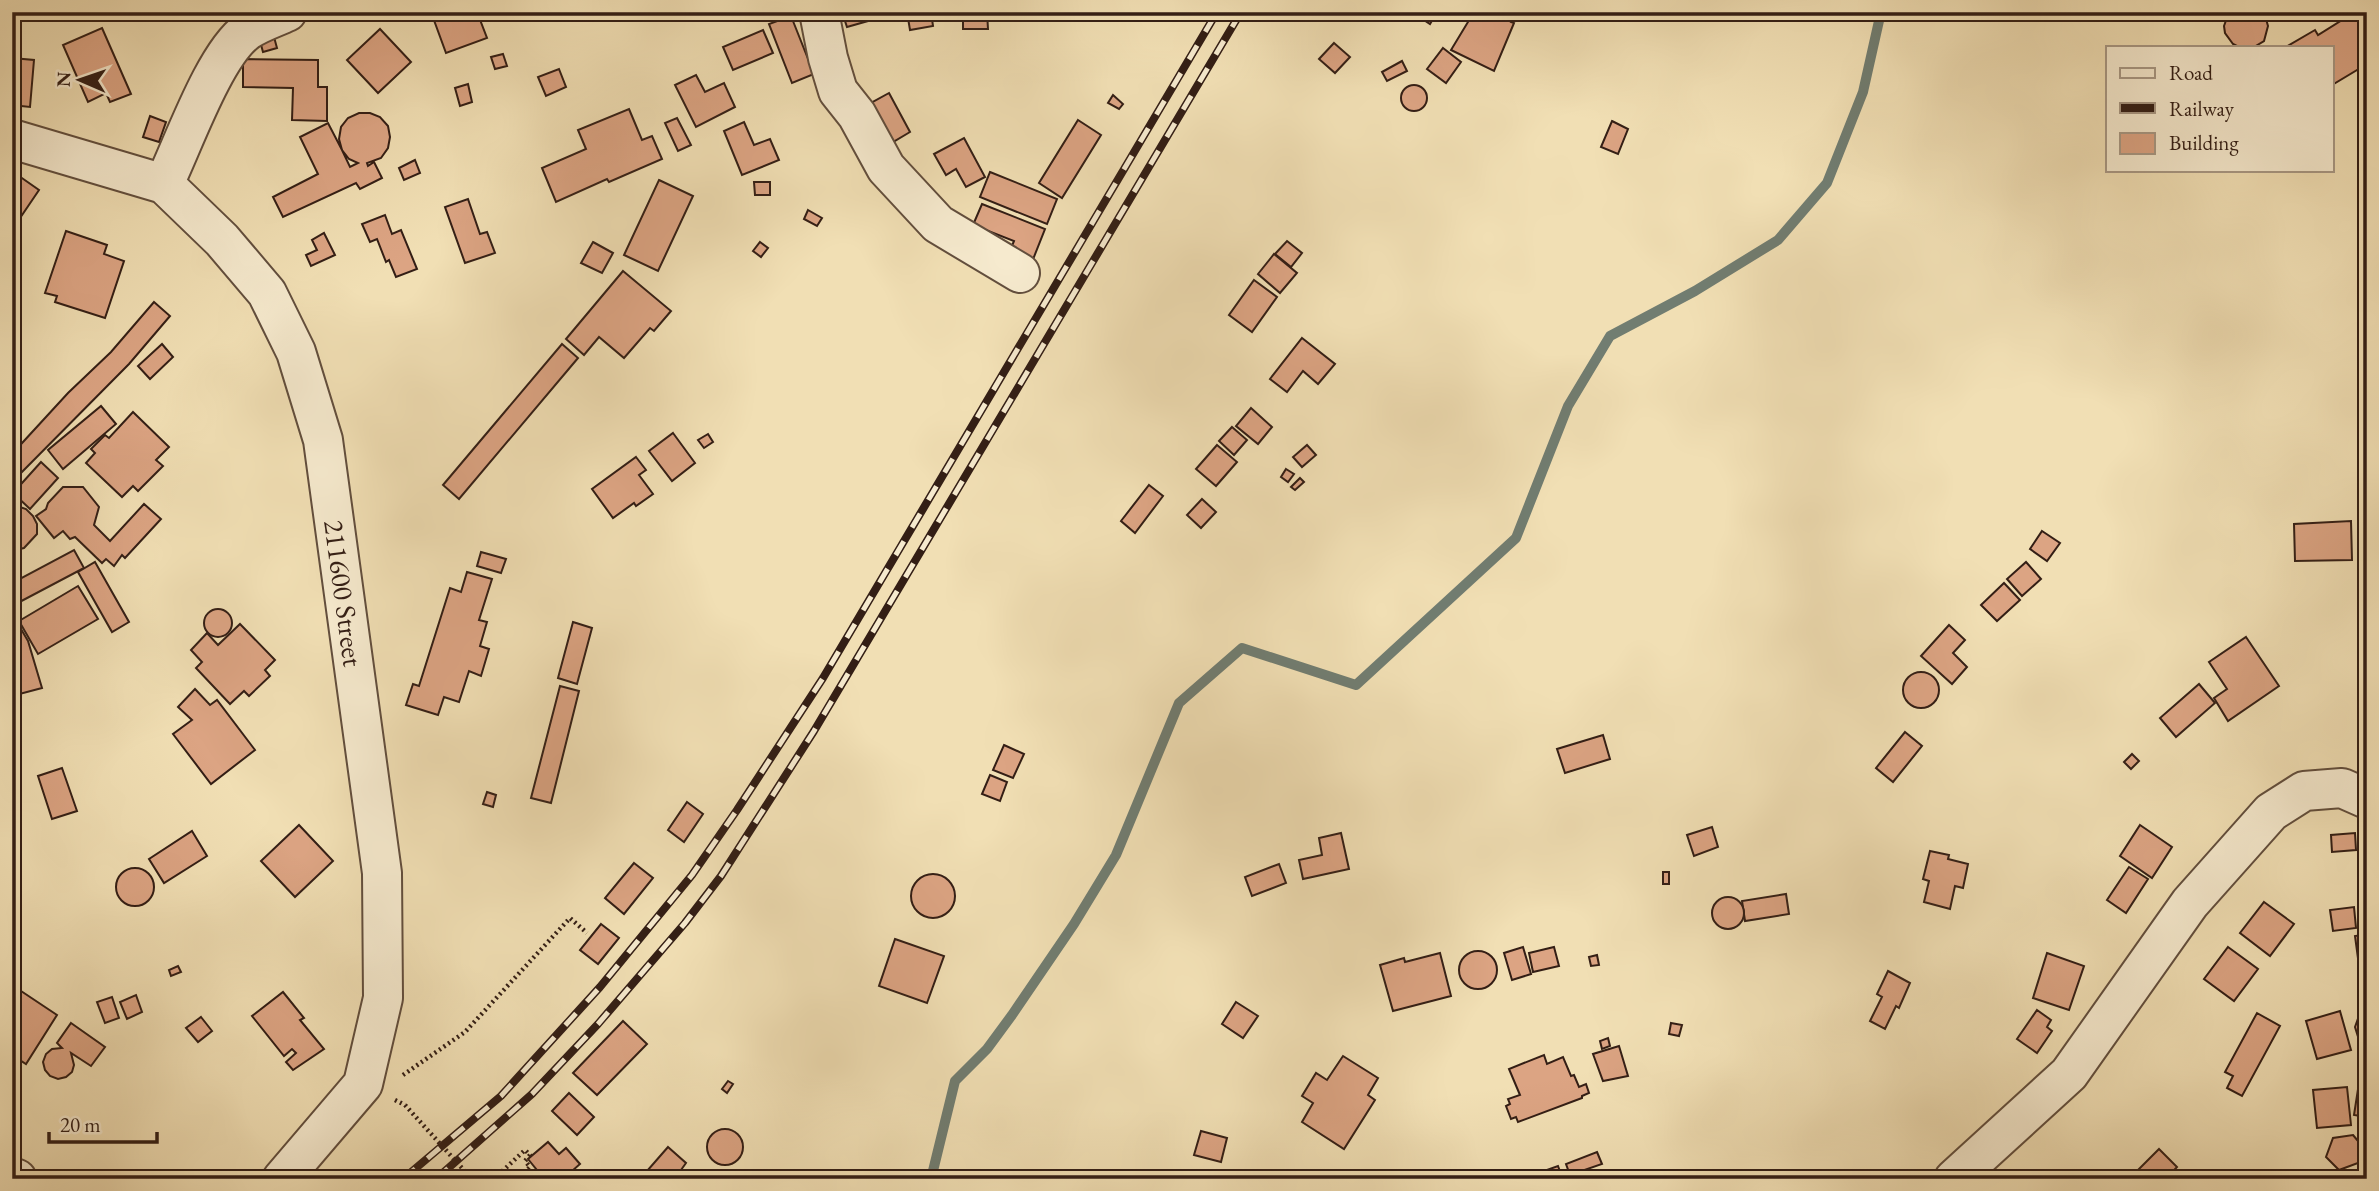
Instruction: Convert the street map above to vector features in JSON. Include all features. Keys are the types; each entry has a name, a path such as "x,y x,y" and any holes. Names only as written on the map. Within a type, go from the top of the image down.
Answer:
{"street":[{"path":"164,184 217,68 232,47 247,31 287,12"},
{"path":"819,12 838,91 857,115 886,168 938,224 1020,273"},
{"name":"211600 Street","path":"12,139 164,184 222,240 267,293 296,352 323,440 382,873 383,998 363,1084 282,1179"},
{"path":"1954,1179 2069,1074 2190,903 2271,812 2304,791 2342,788 2367,799"}],"path":[{"path":"401,1077 465,1032 570,918 587,933"},
{"path":"405,1105 472,1179"},
{"path":"494,1179 525,1150 530,1155 525,1161 530,1167 519,1179"}],"building":[{"path":"431,12 477,12 487,38 446,53"},
{"path":"842,12 872,12 875,19 847,27"},
{"path":"907,12 931,12 933,26 910,30"},
{"path":"963,12 987,12 988,29 963,29"},
{"path":"1392,12 1412,12 1408,20"},
{"path":"1412,12 1437,12 1430,24"},
{"path":"1474,12 1516,12 1494,71 1451,50"},
{"path":"2229,12 2264,12 2268,26 2264,41 2256,46 2237,46 2225,33 2224,26"},
{"path":"2355,12 2360,12 2367,23 2367,64 2334,84 2334,46 2288,46 2315,30 2318,35"},
{"path":"791,16 814,74 792,83 769,24"},
{"path":"102,28 131,94 110,102 106,93 88,102 63,45"},
{"path":"380,29 411,62 378,93 347,60"},
{"path":"763,30 773,53 733,70 723,47"},
{"path":"274,37 277,48 263,52 260,41"},
{"path":"1334,43 1350,57 1335,73 1319,59"},
{"path":"1443,48 1461,62 1446,83 1427,69"},
{"path":"503,54 507,66 495,69 491,57"},
{"path":"12,58 34,60 30,107 12,105"},
{"path":"243,59 318,60 318,87 327,87 327,121 292,120 293,88 243,87"},
{"path":"1402,61 1407,71 1387,81 1382,72"},
{"path":"559,69 566,87 546,96 538,77"},
{"path":"696,75 705,92 724,83 735,107 696,127 675,85"},
{"path":"468,84 472,102 460,106 455,88"},
{"path":"1414,85 1423,89 1427,98 1423,107 1414,111 1405,107 1401,98 1405,89"},
{"path":"889,93 910,132 893,142 871,103"},
{"path":"1113,95 1123,104 1119,109 1108,103"},
{"path":"629,109 642,140 652,136 662,159 609,182 607,179 556,202 542,168 586,149 578,130"},
{"path":"359,113 370,113 380,117 388,126 388,148 381,158 367,163 368,166 374,162 382,178 360,189 356,183 283,217 273,197 318,174 300,137 328,123 342,150 339,139 341,127 348,118","holes":["342,150 349,159 358,163 350,167"]},
{"path":"150,116 166,122 159,142 143,137"},
{"path":"677,118 691,145 678,151 665,123"},
{"path":"1078,120 1101,135 1062,198 1039,183"},
{"path":"1612,121 1628,129 1618,154 1601,147"},
{"path":"744,122 754,145 770,139 779,160 742,175 724,131"},
{"path":"964,138 985,177 966,187 956,169 946,175 934,154"},
{"path":"415,160 420,173 404,180 399,168"},
{"path":"990,172 1057,199 1047,224 980,197"},
{"path":"19,176 39,190 16,224 12,222 12,187"},
{"path":"659,180 693,196 658,271 624,255"},
{"path":"754,182 770,182 770,195 755,195"},
{"path":"468,199 480,234 487,232 495,253 465,263 445,207"},
{"path":"982,204 1045,229 1030,267 1007,258 1014,241 973,225"},
{"path":"808,210 822,218 817,226 804,219"},
{"path":"385,215 392,234 401,230 417,269 396,277 389,260 386,262 377,239 370,242 362,224"},
{"path":"66,231 107,245 104,254 124,261 105,318 55,302 57,296 45,293"},
{"path":"324,233 335,255 311,266 306,255 317,250 312,240"},
{"path":"1287,241 1302,253 1291,267 1275,254"},
{"path":"593,242 613,253 602,273 581,263"},
{"path":"760,242 768,248 761,257 753,251"},
{"path":"1274,254 1297,273 1280,293 1258,274"},
{"path":"623,271 671,311 654,331 650,328 624,358 599,337 584,355 566,339"},
{"path":"1254,280 1277,297 1252,332 1229,315"},
{"path":"154,302 170,316 129,364 12,482 12,454 68,393 111,352"},
{"path":"1302,338 1335,364 1318,384 1303,371 1287,392 1270,379"},
{"path":"162,344 173,357 150,379 138,366"},
{"path":"562,344 578,358 459,499 443,485"},
{"path":"101,406 116,424 63,469 48,450"},
{"path":"1251,408 1272,427 1258,444 1236,426"},
{"path":"133,412 169,447 156,460 163,466 138,491 133,486 122,497 86,463 95,453 91,449 105,435 109,438"},
{"path":"1232,427 1247,440 1234,455 1219,441"},
{"path":"673,433 695,463 672,481 649,451"},
{"path":"708,434 713,442 704,448 698,440"},
{"path":"1217,445 1237,462 1216,486 1196,469"},
{"path":"1307,445 1316,455 1302,467 1293,457"},
{"path":"636,457 646,470 639,475 653,494 613,518 592,489"},
{"path":"41,462 58,478 30,509 13,493"},
{"path":"1286,469 1294,474 1288,482 1281,477"},
{"path":"1300,478 1304,482 1295,490 1291,487"},
{"path":"1149,485 1163,496 1135,533 1121,521"},
{"path":"63,487 83,487 99,507 94,525 110,541 144,504 161,519 125,558 122,555 114,566 106,559 102,563 75,537 70,539 63,531 54,538 36,516 46,509"},
{"path":"1202,499 1216,512 1201,528 1187,515"},
{"path":"12,507 26,509 33,516 37,524 37,534 24,548 15,550 12,549"},
{"path":"2361,514 2367,514 2367,554 2361,554"},
{"path":"2351,521 2352,560 2295,561 2294,524"},
{"path":"2042,531 2060,543 2047,561 2030,549"},
{"path":"74,550 84,568 12,606 12,583"},
{"path":"481,552 506,559 501,573 477,566"},
{"path":"95,562 129,622 112,632 78,572"},
{"path":"2026,562 2041,579 2022,596 2007,579"},
{"path":"467,572 492,579 479,620 487,622 480,646 489,649 481,676 469,671 459,702 444,697 438,715 406,705 413,684 419,686 450,588 461,592"},
{"path":"2004,583 2020,600 1997,621 1981,605"},
{"path":"78,586 98,619 38,654 19,621"},
{"path":"218,609 228,613 232,623 228,633 218,637 208,633 204,623 208,613"},
{"path":"573,622 592,628 577,684 558,678"},
{"path":"240,624 275,660 265,670 270,676 249,696 244,691 230,704 196,668 202,662 191,650 207,633 218,645"},
{"path":"1949,625 1965,640 1953,653 1967,667 1952,684 1921,656"},
{"path":"21,629 28,641 42,688 12,696 12,631"},
{"path":"2246,637 2279,686 2228,721 2214,698 2227,689 2209,662"},
{"path":"1921,672 1933,678 1939,690 1933,702 1921,708 1909,702 1903,690 1909,678"},
{"path":"2199,684 2215,703 2176,737 2160,718"},
{"path":"560,686 579,691 551,803 531,798"},
{"path":"195,689 210,705 217,700 255,750 211,784 173,734 192,720 178,707"},
{"path":"1905,732 1922,746 1893,782 1876,768"},
{"path":"1603,735 1610,759 1565,773 1557,749"},
{"path":"1004,745 1024,754 1013,778 993,770"},
{"path":"2132,754 2139,761 2131,769 2124,762"},
{"path":"62,768 77,811 52,819 38,776"},
{"path":"990,775 1007,782 1000,801 982,794"},
{"path":"487,792 496,795 493,807 483,804"},
{"path":"687,802 703,814 684,842 668,830"},
{"path":"299,825 333,861 295,897 261,861"},
{"path":"2140,825 2172,847 2152,878 2120,856"},
{"path":"1712,827 1718,847 1694,856 1687,835"},
{"path":"192,831 207,856 164,883 149,859"},
{"path":"1341,833 1349,869 1303,879 1299,860 1322,855 1319,838"},
{"path":"2355,833 2356,850 2332,852 2331,835"},
{"path":"1930,851 1949,855 1948,859 1968,864 1963,888 1955,886 1950,909 1924,902 1929,881 1923,879"},
{"path":"634,863 653,878 624,914 605,898"},
{"path":"1279,864 1286,883 1252,896 1245,877"},
{"path":"2129,867 2148,879 2126,913 2107,900"},
{"path":"135,868 149,873 154,887 149,901 135,906 121,901 116,887 121,873"},
{"path":"1663,872 1669,872 1669,884 1663,884"},
{"path":"933,874 948,881 955,896 948,911 933,918 918,911 911,896 918,881"},
{"path":"1786,894 1789,914 1745,921 1742,901"},
{"path":"1728,897 1739,902 1744,913 1739,924 1728,929 1717,924 1712,913 1717,902"},
{"path":"2264,902 2294,924 2270,956 2240,933"},
{"path":"2354,907 2356,928 2333,931 2330,910"},
{"path":"2367,913 2367,972 2360,973 2355,936 2362,935 2359,914"},
{"path":"601,924 619,938 598,964 580,950"},
{"path":"895,939 944,956 927,1003 879,986"},
{"path":"1523,947 1531,974 1512,980 1504,953"},
{"path":"1554,947 1559,966 1533,972 1529,953"},
{"path":"2228,947 2258,969 2234,1001 2204,979"},
{"path":"1478,951 1492,956 1497,970 1492,984 1478,989 1464,984 1459,970 1464,956"},
{"path":"1440,953 1451,996 1393,1011 1380,965 1404,958 1405,962"},
{"path":"2047,953 2084,966 2069,1010 2033,998"},
{"path":"1597,955 1599,965 1591,966 1589,957"},
{"path":"178,966 181,972 171,976 169,970"},
{"path":"1888,971 1910,983 1899,1008 1896,1006 1885,1029 1870,1021 1882,997 1877,994"},
{"path":"12,985 57,1015 26,1064 12,1055"},
{"path":"283,992 304,1018 300,1020 324,1049 293,1070 286,1062 296,1053 292,1049 284,1056 252,1016"},
{"path":"136,995 142,1012 127,1019 120,1002"},
{"path":"112,997 119,1018 105,1023 97,1002"},
{"path":"1236,1002 1258,1016 1243,1038 1222,1024"},
{"path":"2367,1008 2367,1047 2359,1040 2355,1027 2360,1013"},
{"path":"2037,1010 2051,1020 2047,1027 2052,1031 2037,1053 2017,1039"},
{"path":"2340,1011 2351,1050 2317,1059 2306,1021"},
{"path":"2257,1013 2280,1026 2242,1096 2227,1088 2233,1076 2225,1072"},
{"path":"201,1017 212,1031 198,1042 186,1028"},
{"path":"623,1021 647,1044 597,1095 573,1073"},
{"path":"71,1023 105,1047 91,1066 71,1053 74,1065 72,1072 58,1079 50,1076 43,1062 52,1049 62,1048 57,1043"},
{"path":"1671,1023 1682,1025 1679,1036 1669,1034"},
{"path":"1608,1038 1610,1046 1602,1049 1600,1041"},
{"path":"1619,1046 1628,1076 1603,1081 1593,1054"},
{"path":"1544,1055 1547,1064 1563,1057 1571,1076 1574,1075 1579,1087 1586,1084 1589,1093 1518,1122 1516,1117 1511,1119 1506,1106 1510,1104 1508,1099 1520,1095 1509,1069"},
{"path":"1343,1056 1378,1078 1368,1095 1375,1100 1344,1149 1302,1122 1313,1103 1302,1096 1316,1073 1327,1080"},
{"path":"2361,1070 2367,1071 2367,1117 2354,1115"},
{"path":"728,1081 733,1084 727,1093 722,1089"},
{"path":"2347,1087 2351,1125 2317,1128 2313,1090"},
{"path":"569,1093 594,1117 577,1135 552,1111"},
{"path":"725,1129 738,1134 743,1147 738,1160 725,1165 712,1160 707,1147 712,1134"},
{"path":"1201,1131 1227,1138 1221,1162 1194,1155"},
{"path":"2353,1135 2363,1147 2358,1163 2339,1170 2326,1157 2333,1138"},
{"path":"548,1142 559,1154 566,1148 580,1164 572,1171 575,1174 570,1179 525,1179 536,1169 528,1159"},
{"path":"668,1147 686,1163 681,1170 691,1179 640,1179"},
{"path":"2159,1149 2177,1167 2166,1179 2129,1179"},
{"path":"1597,1152 1602,1164 1570,1175 1566,1164"},
{"path":"1558,1166 1562,1177 1527,1177"}],"waterway":[{"path":"931,1179 955,1081 987,1049 1012,1015 1074,924 1116,855 1179,703 1242,648 1356,685 1516,538 1568,406 1610,336 1695,291 1778,240 1827,183 1863,92 1881,12"}],"railway":[{"path":"403,1179 501,1096 600,987 692,875 823,678 1217,12"},
{"path":"436,1179 532,1094 598,1024 685,923 721,876 814,731 1241,12"}]}
